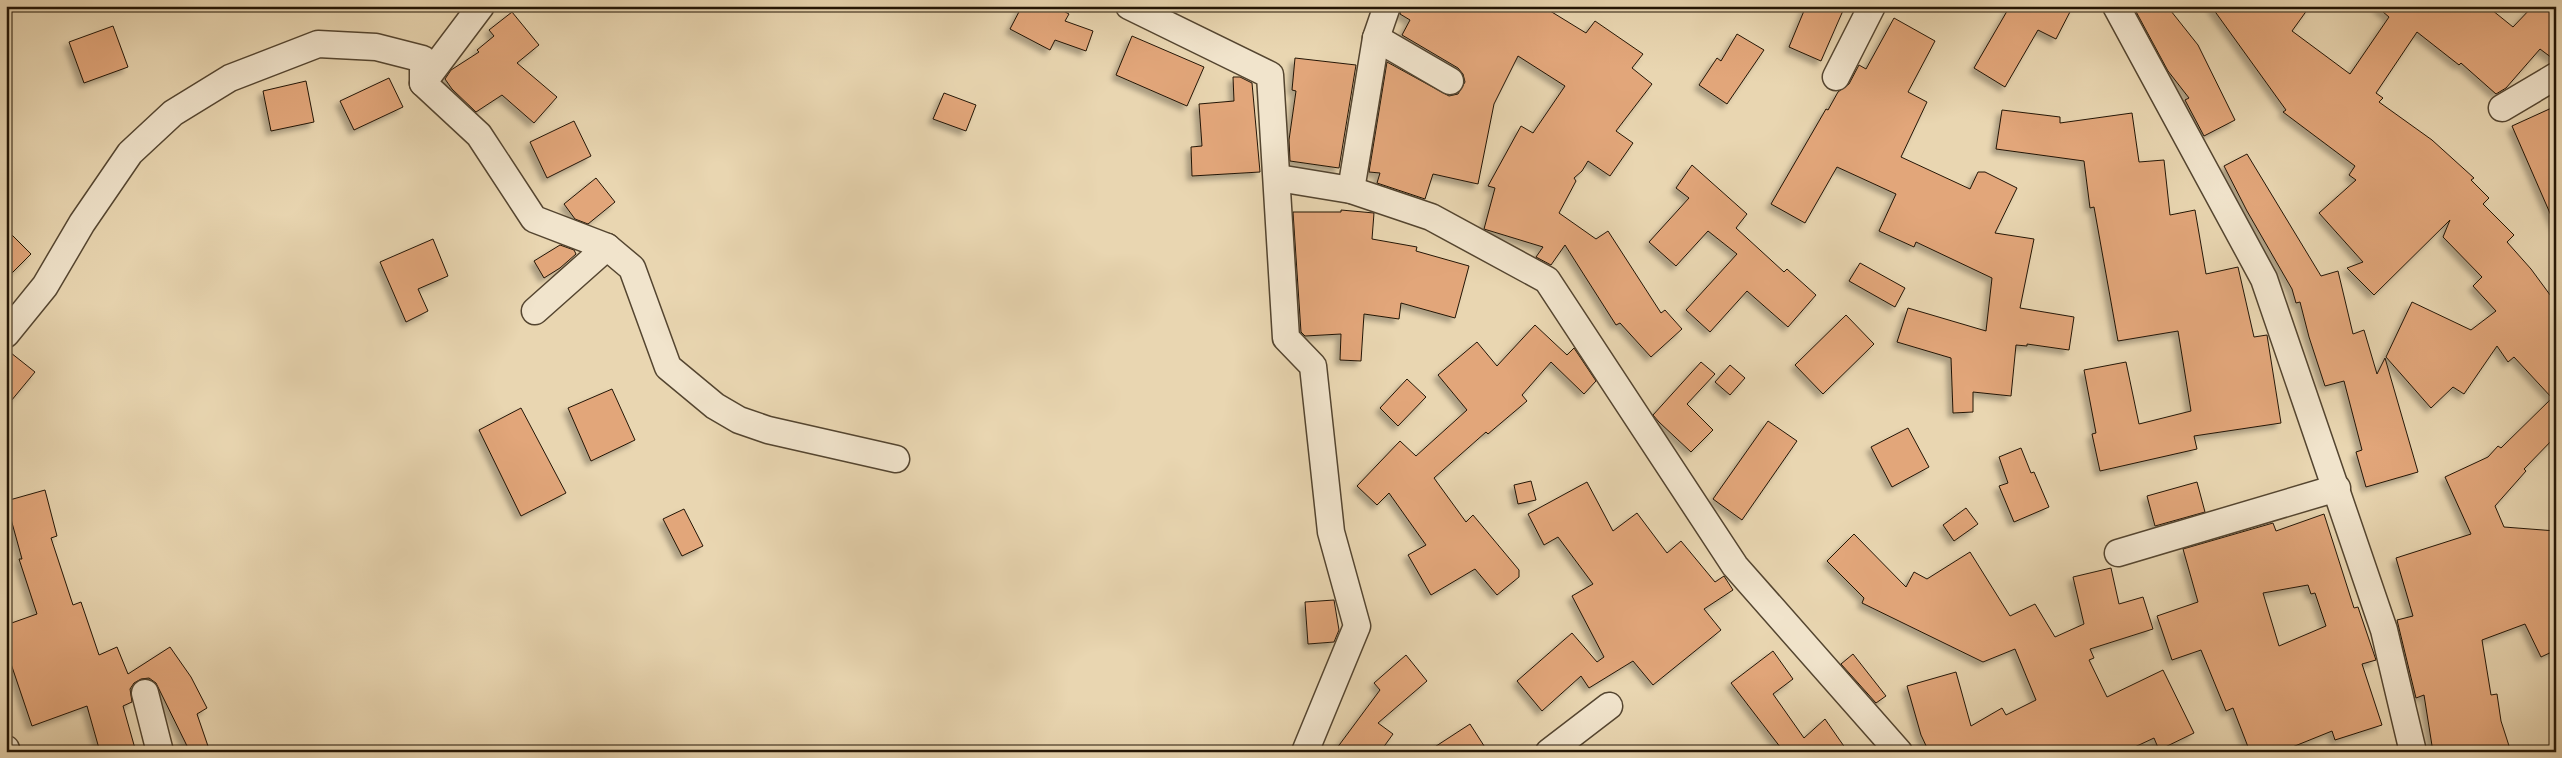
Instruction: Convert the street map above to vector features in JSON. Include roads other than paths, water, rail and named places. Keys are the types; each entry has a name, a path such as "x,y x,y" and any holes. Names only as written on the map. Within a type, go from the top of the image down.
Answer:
{"street":[{"path":"423,83 481,6"},
{"path":"1129,6 1270,75 1278,178 1286,338 1313,366 1330,532 1357,626 1305,752"},
{"path":"1351,190 1376,38 1387,6"},
{"path":"1836,77 1872,6"},
{"path":"2116,6 2264,280 2337,488 2384,630 2413,752"},
{"path":"1376,38 1450,81"},
{"path":"6,334 45,286 82,223 130,153 173,114 230,78 318,44 376,47 423,59 423,83 479,135 534,218 606,247 632,268 668,368 715,406 739,420 768,430 896,459"},
{"path":"2502,108 2556,76"},
{"path":"1278,178 1351,190 1431,217 1547,280 1735,566 1899,752"},
{"path":"536,311 606,247"},
{"path":"2118,553 2337,488"},
{"path":"145,693 160,752"},
{"path":"1549,752 1608,706"}]}
